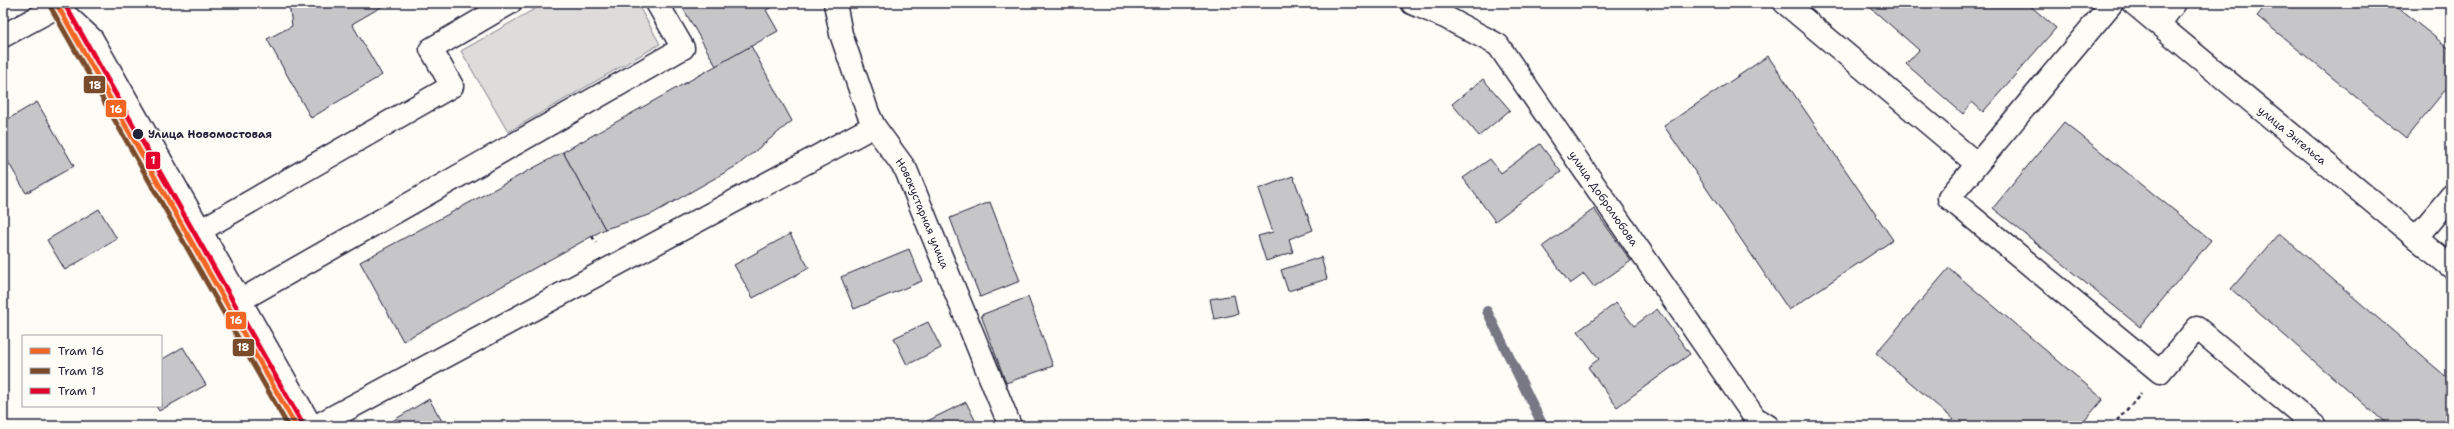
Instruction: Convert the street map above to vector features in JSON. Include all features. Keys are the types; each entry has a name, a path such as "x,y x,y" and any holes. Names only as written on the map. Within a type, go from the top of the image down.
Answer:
{"street":[{"path":"201,230 452,86 431,48 510,3"},
{"path":"241,300 683,48 657,3"},
{"name":"Новокустарная улица","path":"835,3 841,34 874,126 906,170 1010,426"},
{"name":"улица Добролюбова","path":"1412,3 1445,17 1498,45 1755,418 1768,426"},
{"path":"1785,3 1977,164"},
{"path":"2112,3 1949,198 2160,372 2197,328 2315,426"},
{"name":"улица Энгельса","path":"2133,3 2451,267"},
{"path":"2159,24 2175,3"},
{"path":"3,36 58,4 92,39 311,426"},
{"path":"316,426 874,126"},
{"path":"2416,238 2451,196"}],"path":[{"path":"2112,426 2134,403"}],"shaded area":[{"path":"545,3 637,3 660,44 508,132 461,51"}],"building":[{"path":"289,3 388,3 352,24 382,75 311,118 267,39 292,26"},
{"path":"680,3 775,3 776,5 766,10 778,31 716,66"},
{"path":"1865,3 2027,3 2056,28 1983,112 1972,102 1963,114 1906,64 1919,50"},
{"path":"2268,3 2392,3 2451,50 2451,83 2406,138 2257,16"},
{"path":"751,46 792,121 738,165 652,214 605,229 563,152"},
{"path":"1768,56 1893,240 1789,310 1664,126"},
{"path":"1483,79 1510,110 1479,136 1452,104"},
{"path":"37,102 74,166 26,193 3,153 3,122"},
{"path":"2064,122 2211,240 2140,327 1993,208"},
{"path":"1540,144 1561,172 1495,221 1463,178 1490,159 1501,173"},
{"path":"563,152 605,229 403,341 360,262"},
{"path":"1293,176 1313,230 1289,239 1293,252 1266,261 1258,236 1273,232 1258,189"},
{"path":"990,202 1020,281 980,297 950,218"},
{"path":"99,209 117,239 65,270 47,240"},
{"path":"1594,209 1631,261 1594,287 1584,274 1570,284 1543,246"},
{"path":"2279,233 2451,381 2451,426 2389,426 2231,289"},
{"path":"790,234 809,268 753,298 734,265"},
{"path":"909,249 922,281 854,309 841,277"},
{"path":"1321,257 1327,279 1288,291 1281,270"},
{"path":"1949,268 2103,399 2080,426 1961,426 1876,353"},
{"path":"1234,295 1238,314 1214,319 1210,299"},
{"path":"1028,297 1053,366 1006,383 981,315"},
{"path":"1616,303 1634,326 1657,309 1690,354 1617,407 1588,367 1599,359 1578,331"},
{"path":"928,322 941,348 907,365 894,338"},
{"path":"183,347 206,385 159,411 157,407 162,407 162,359"},
{"path":"429,399 445,426 384,426"},
{"path":"966,402 978,426 917,426"},
{"path":"1366,420 1368,426 1339,426"},
{"path":"1488,422 1489,426 1472,426"}],"waterway":[{"path":"1487,311 1543,426"}],"tram line":[{"name":"16","path":"56,3 296,426"},
{"name":"1","path":"64,3 302,423"},
{"name":"18","path":"50,6 288,426"}],"place":[{"name":"Улица Новомостовая","path":"138,134"}]}
